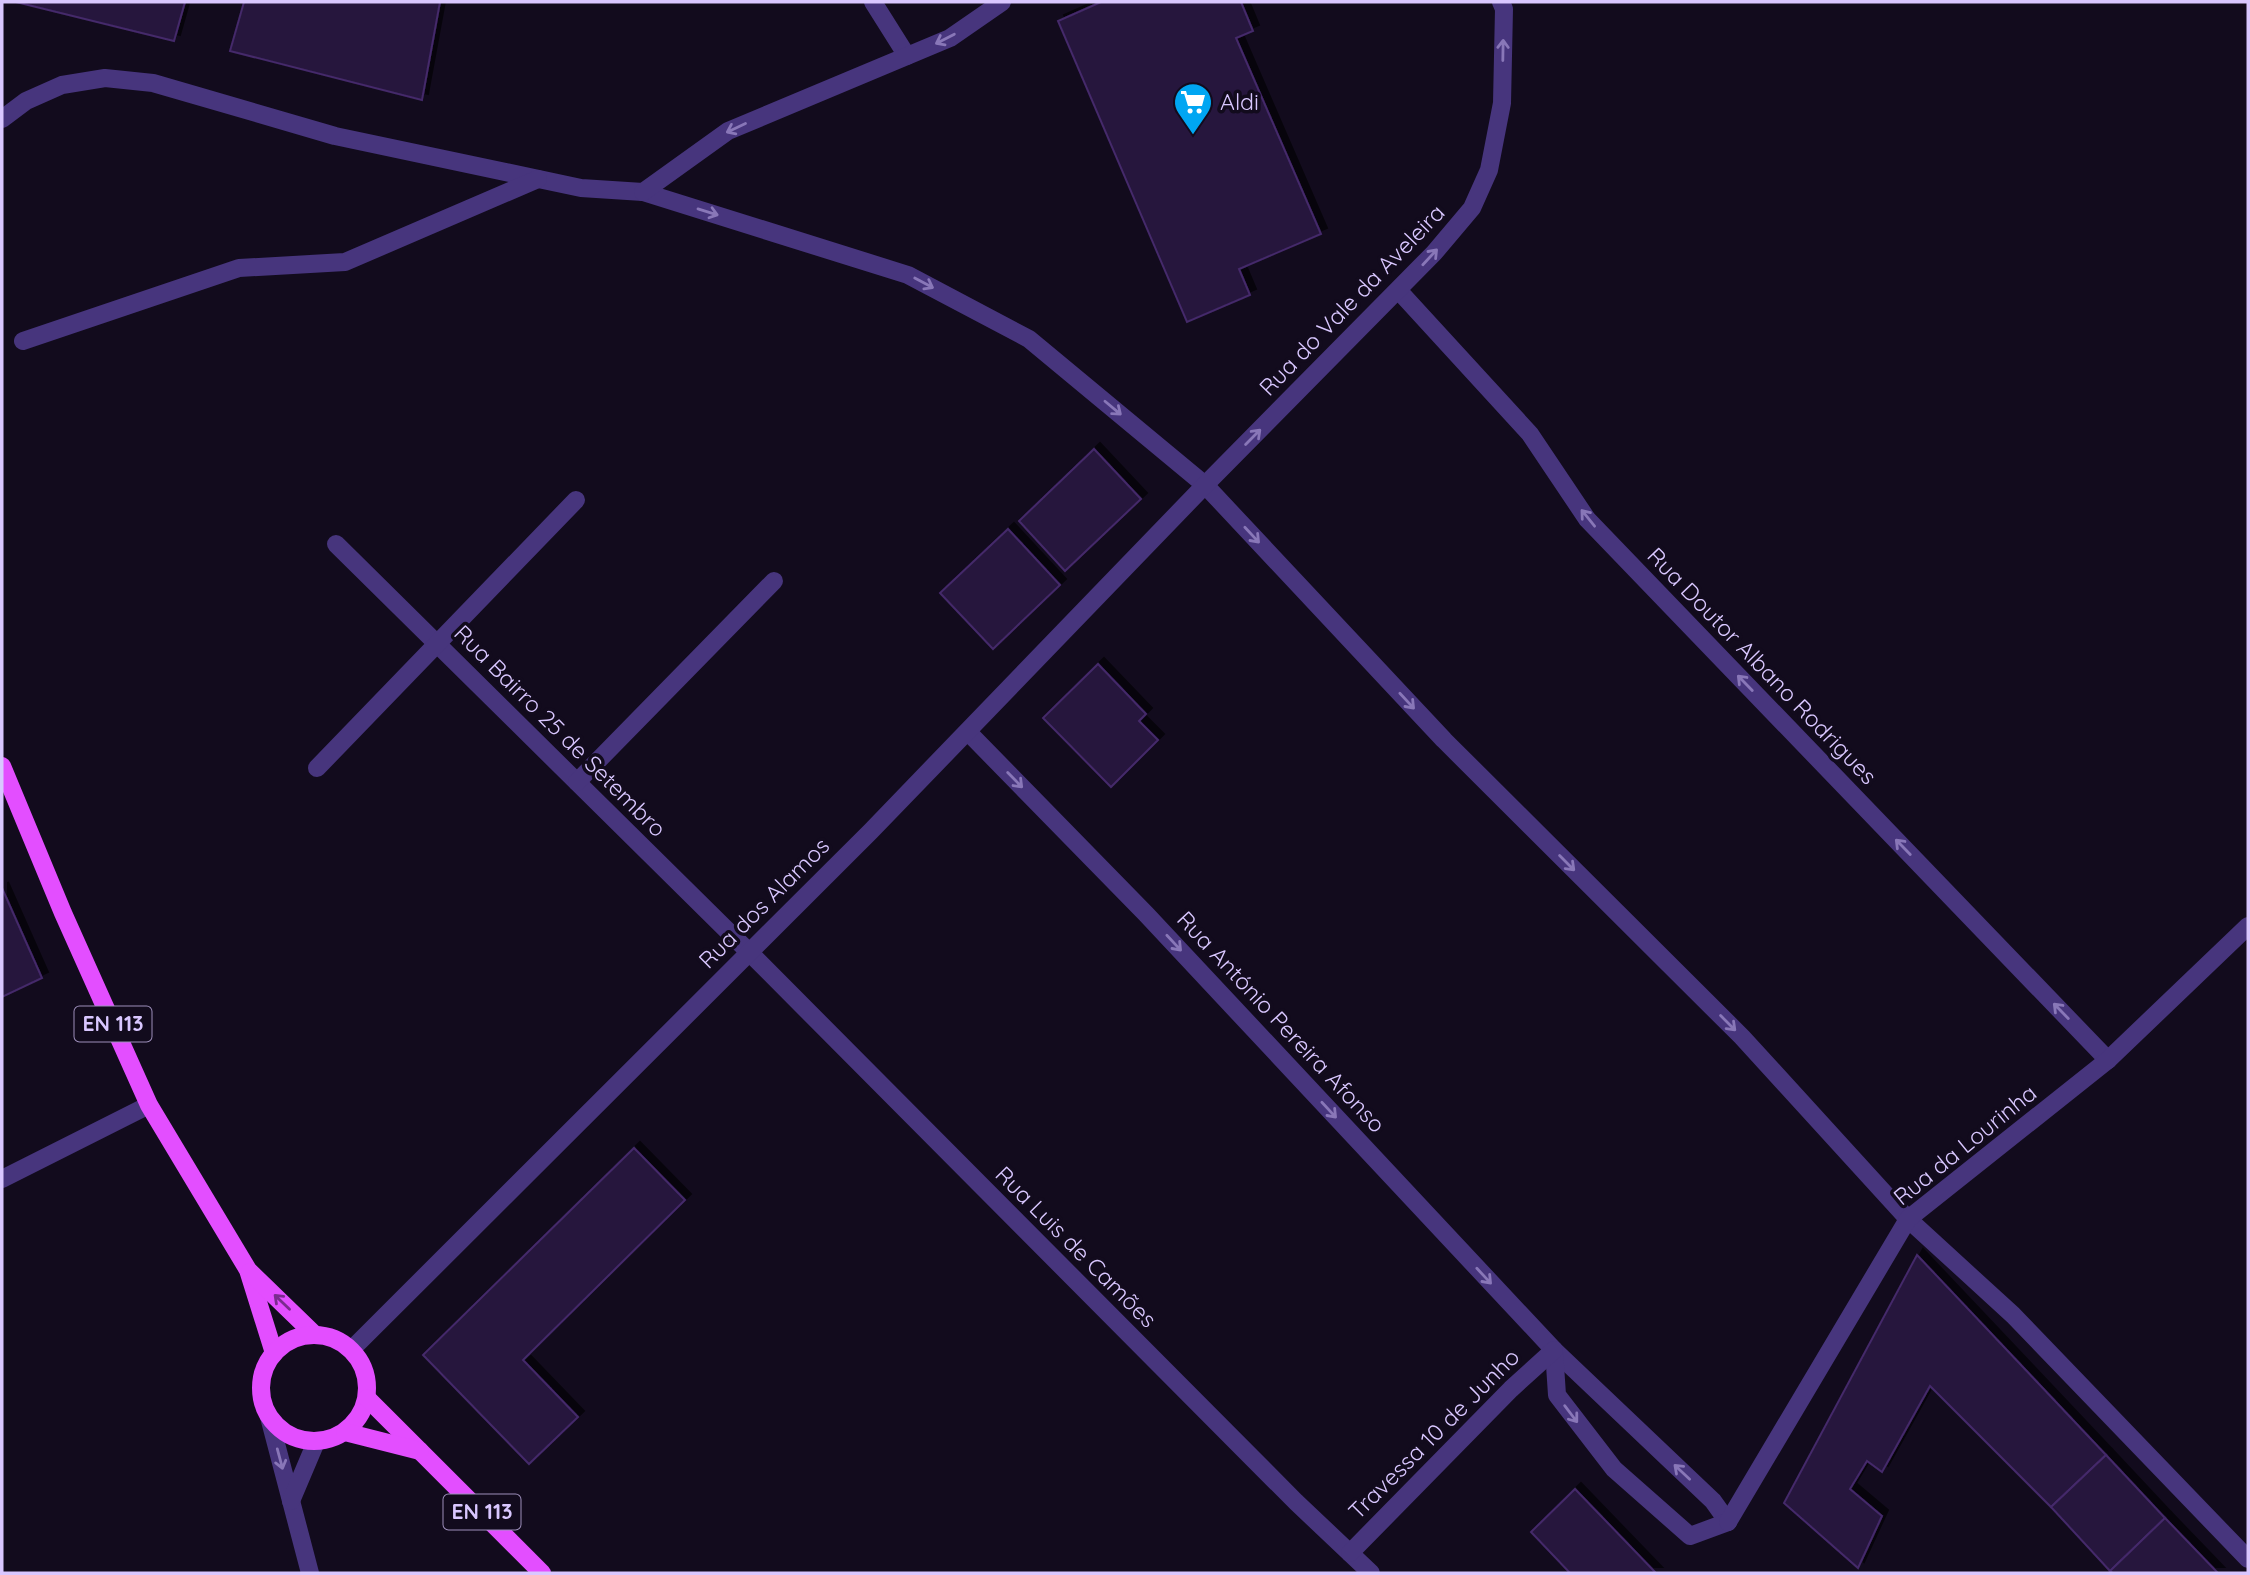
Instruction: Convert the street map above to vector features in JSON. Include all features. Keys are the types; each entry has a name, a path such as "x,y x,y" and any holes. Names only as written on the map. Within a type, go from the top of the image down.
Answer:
{"main road":[{"name":"EN 113","path":"2,766 63,913 149,1105 248,1270 274,1353"},
{"name":"EN 113","path":"248,1270 315,1335 328,1337 351,1350"},
{"path":"315,1335 286,1343 274,1353 265,1368 261,1384 262,1401 269,1417 281,1430 297,1439 316,1442 331,1439 345,1432 363,1412 367,1398 367,1381 361,1364 351,1350"},
{"name":"EN 113","path":"367,1398 542,1573"},
{"path":"345,1432 421,1452"}],"street":[{"path":"873,2 907,57"},
{"path":"643,192 729,131 950,38 1002,2"},
{"name":"Rua do Vale da Aveleira","path":"1205,485 1399,290 1472,208 1489,170 1502,103 1504,9 1501,2"},
{"path":"2,119 26,101 62,85 105,78 153,83 335,136 581,188 643,192 908,275 1029,339 1205,485 1444,740 1742,1037 1908,1219 2013,1315 2248,1559"},
{"path":"23,341 239,268 345,262 538,179"},
{"name":"Rua Doutor Albano Rodrigues","path":"1399,290 1530,434 1587,519 2108,1060"},
{"name":"Rua dos Alamos","path":"351,1350 968,732 1205,485"},
{"path":"317,768 576,500"},
{"name":"Rua Bairro 25 de Setembro","path":"336,544 748,952"},
{"path":"577,782 774,581"},
{"name":"Rua António Pereira Afonso","path":"968,732 1146,914 1554,1350 1713,1501 1728,1522"},
{"name":"Rua da Lourinha","path":"1728,1522 1908,1219 2108,1060 2248,926"},
{"name":"Rua Luis de Camões","path":"748,952 1286,1493 1371,1573"},
{"path":"2,1179 149,1105"},
{"path":"1554,1350 1557,1395 1614,1469 1690,1536 1728,1522"},
{"name":"Travessa 10 de Junho","path":"1350,1553 1511,1389 1554,1350"},
{"path":"269,1417 310,1573"},
{"path":"291,1501 316,1442"}],"building":[{"path":"16,2 185,2 174,41"},
{"path":"244,2 440,2 422,100 230,51"},
{"name":"Aldi","path":"1101,2 1241,2 1253,31 1236,38 1321,234 1239,269 1250,295 1187,322 1058,21"},
{"path":"1094,449 1141,499 1065,571 1019,521"},
{"path":"1008,529 1060,585 993,649 940,593"},
{"path":"1098,664 1146,714 1139,721 1158,740 1111,787 1043,718"},
{"path":"2,888 42,978 2,997"},
{"path":"634,1148 685,1200 523,1360 578,1417 529,1464 423,1355"},
{"path":"1917,1255 2106,1455 2051,1507 1930,1386 1882,1472 1867,1461 1850,1489 1882,1516 1858,1568 1784,1503"},
{"path":"2106,1455 2165,1518 2110,1571 2051,1507"},
{"path":"1575,1489 1656,1573 1570,1573 1531,1532"},
{"path":"2165,1518 2218,1573 2110,1571"}],"place":[{"name":"Aldi","path":"1193,136"}]}
